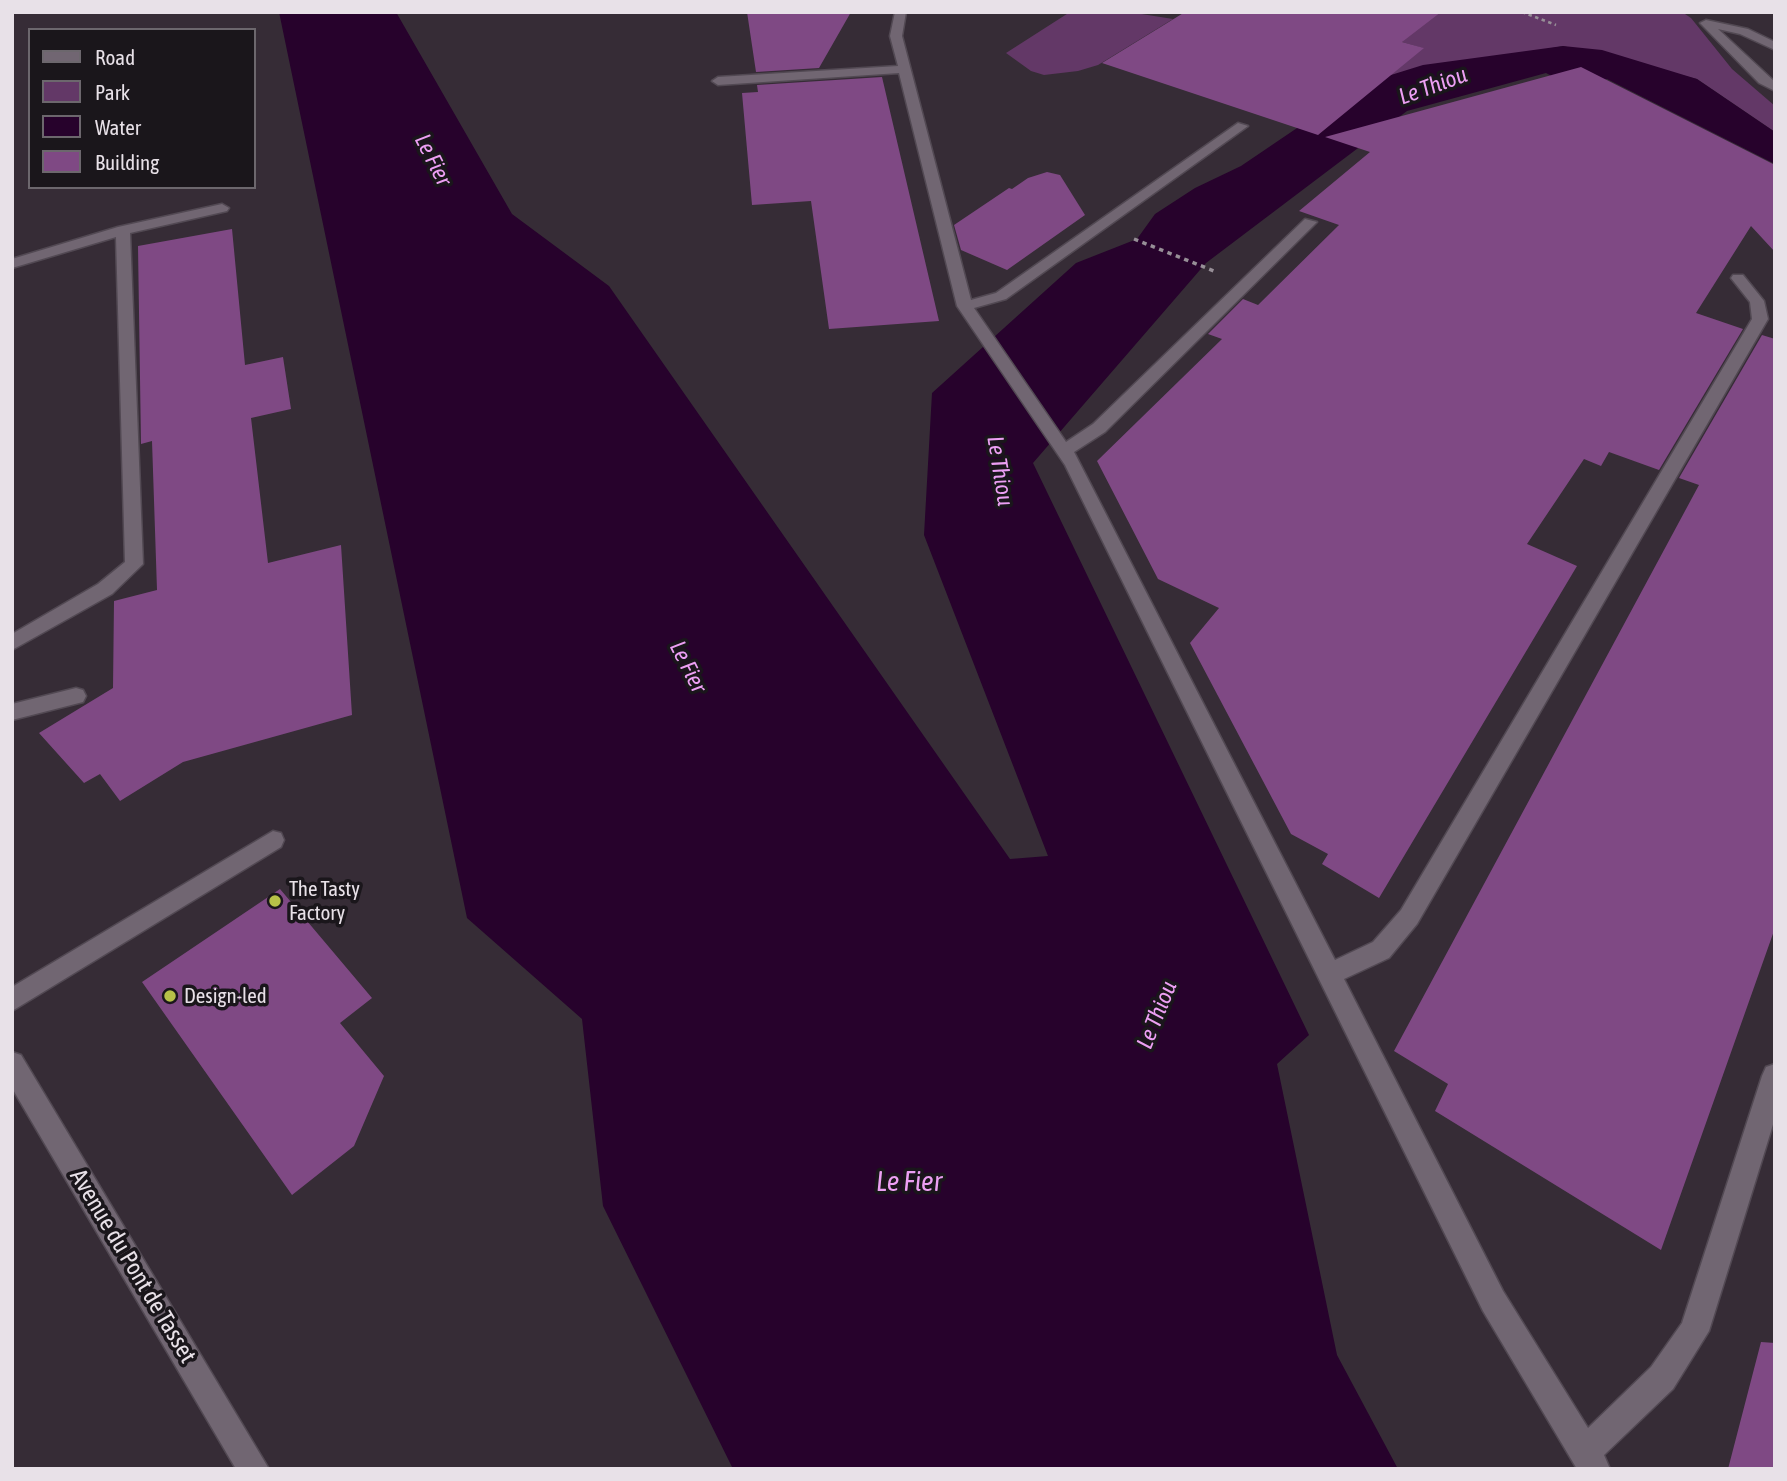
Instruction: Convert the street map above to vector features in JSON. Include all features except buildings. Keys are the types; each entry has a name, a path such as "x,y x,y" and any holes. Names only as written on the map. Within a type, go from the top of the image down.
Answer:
{"street":[{"path":"901,12 896,36 965,306 1061,447 1330,974 1493,1301 1590,1460 1662,1378 1694,1331 1775,1076"},
{"path":"1775,47 1744,31 1706,23 1763,80 1775,87"},
{"path":"718,81 904,69"},
{"path":"965,306 1001,296 1242,126"},
{"path":"12,264 124,230 222,208"},
{"path":"1061,447 1099,428 1310,222"},
{"path":"12,643 105,589 134,565 124,230"},
{"path":"1330,974 1381,950 1409,917 1739,355 1760,319 1757,301 1738,278"},
{"path":"12,712 76,696"},
{"path":"12,1000 273,840"},
{"name":"Avenue du Pont de Tasset","path":"12,1064 254,1469"}],"path":[{"path":"1522,12 1556,25"},
{"path":"1127,237 1223,274"}],"green space":[{"path":"1070,12 1129,12 1173,19 1098,65 1078,71 1044,75 1031,71 1006,53"},
{"path":"1422,12 1682,12 1691,18 1732,69 1775,106 1775,132 1697,79 1563,46 1362,84 1423,48 1402,42"}],"water":[{"name":"Le Fier","path":"279,12 396,12 512,214 609,286 1010,859 1048,856 924,535 932,393 1076,263 1137,239 1155,214 1195,188 1241,166 1362,84 1423,65 1563,46 1602,50 1697,79 1775,132 1775,164 1607,79 1596,82 1559,80 1546,73 1407,111 1206,263 1033,463 1309,1035 1277,1064 1337,1355 1398,1469 733,1469 603,1206 582,1019 467,918"}],"place":[{"name":"The Tasty Factory","path":"275,901"},
{"name":"Design-led","path":"170,996"}],"water label":[{"name":"Le Thiou","path":"1433,86"},
{"name":"Le Thiou","path":"1000,471"},
{"name":"Le Thiou","path":"1157,1015"}]}
